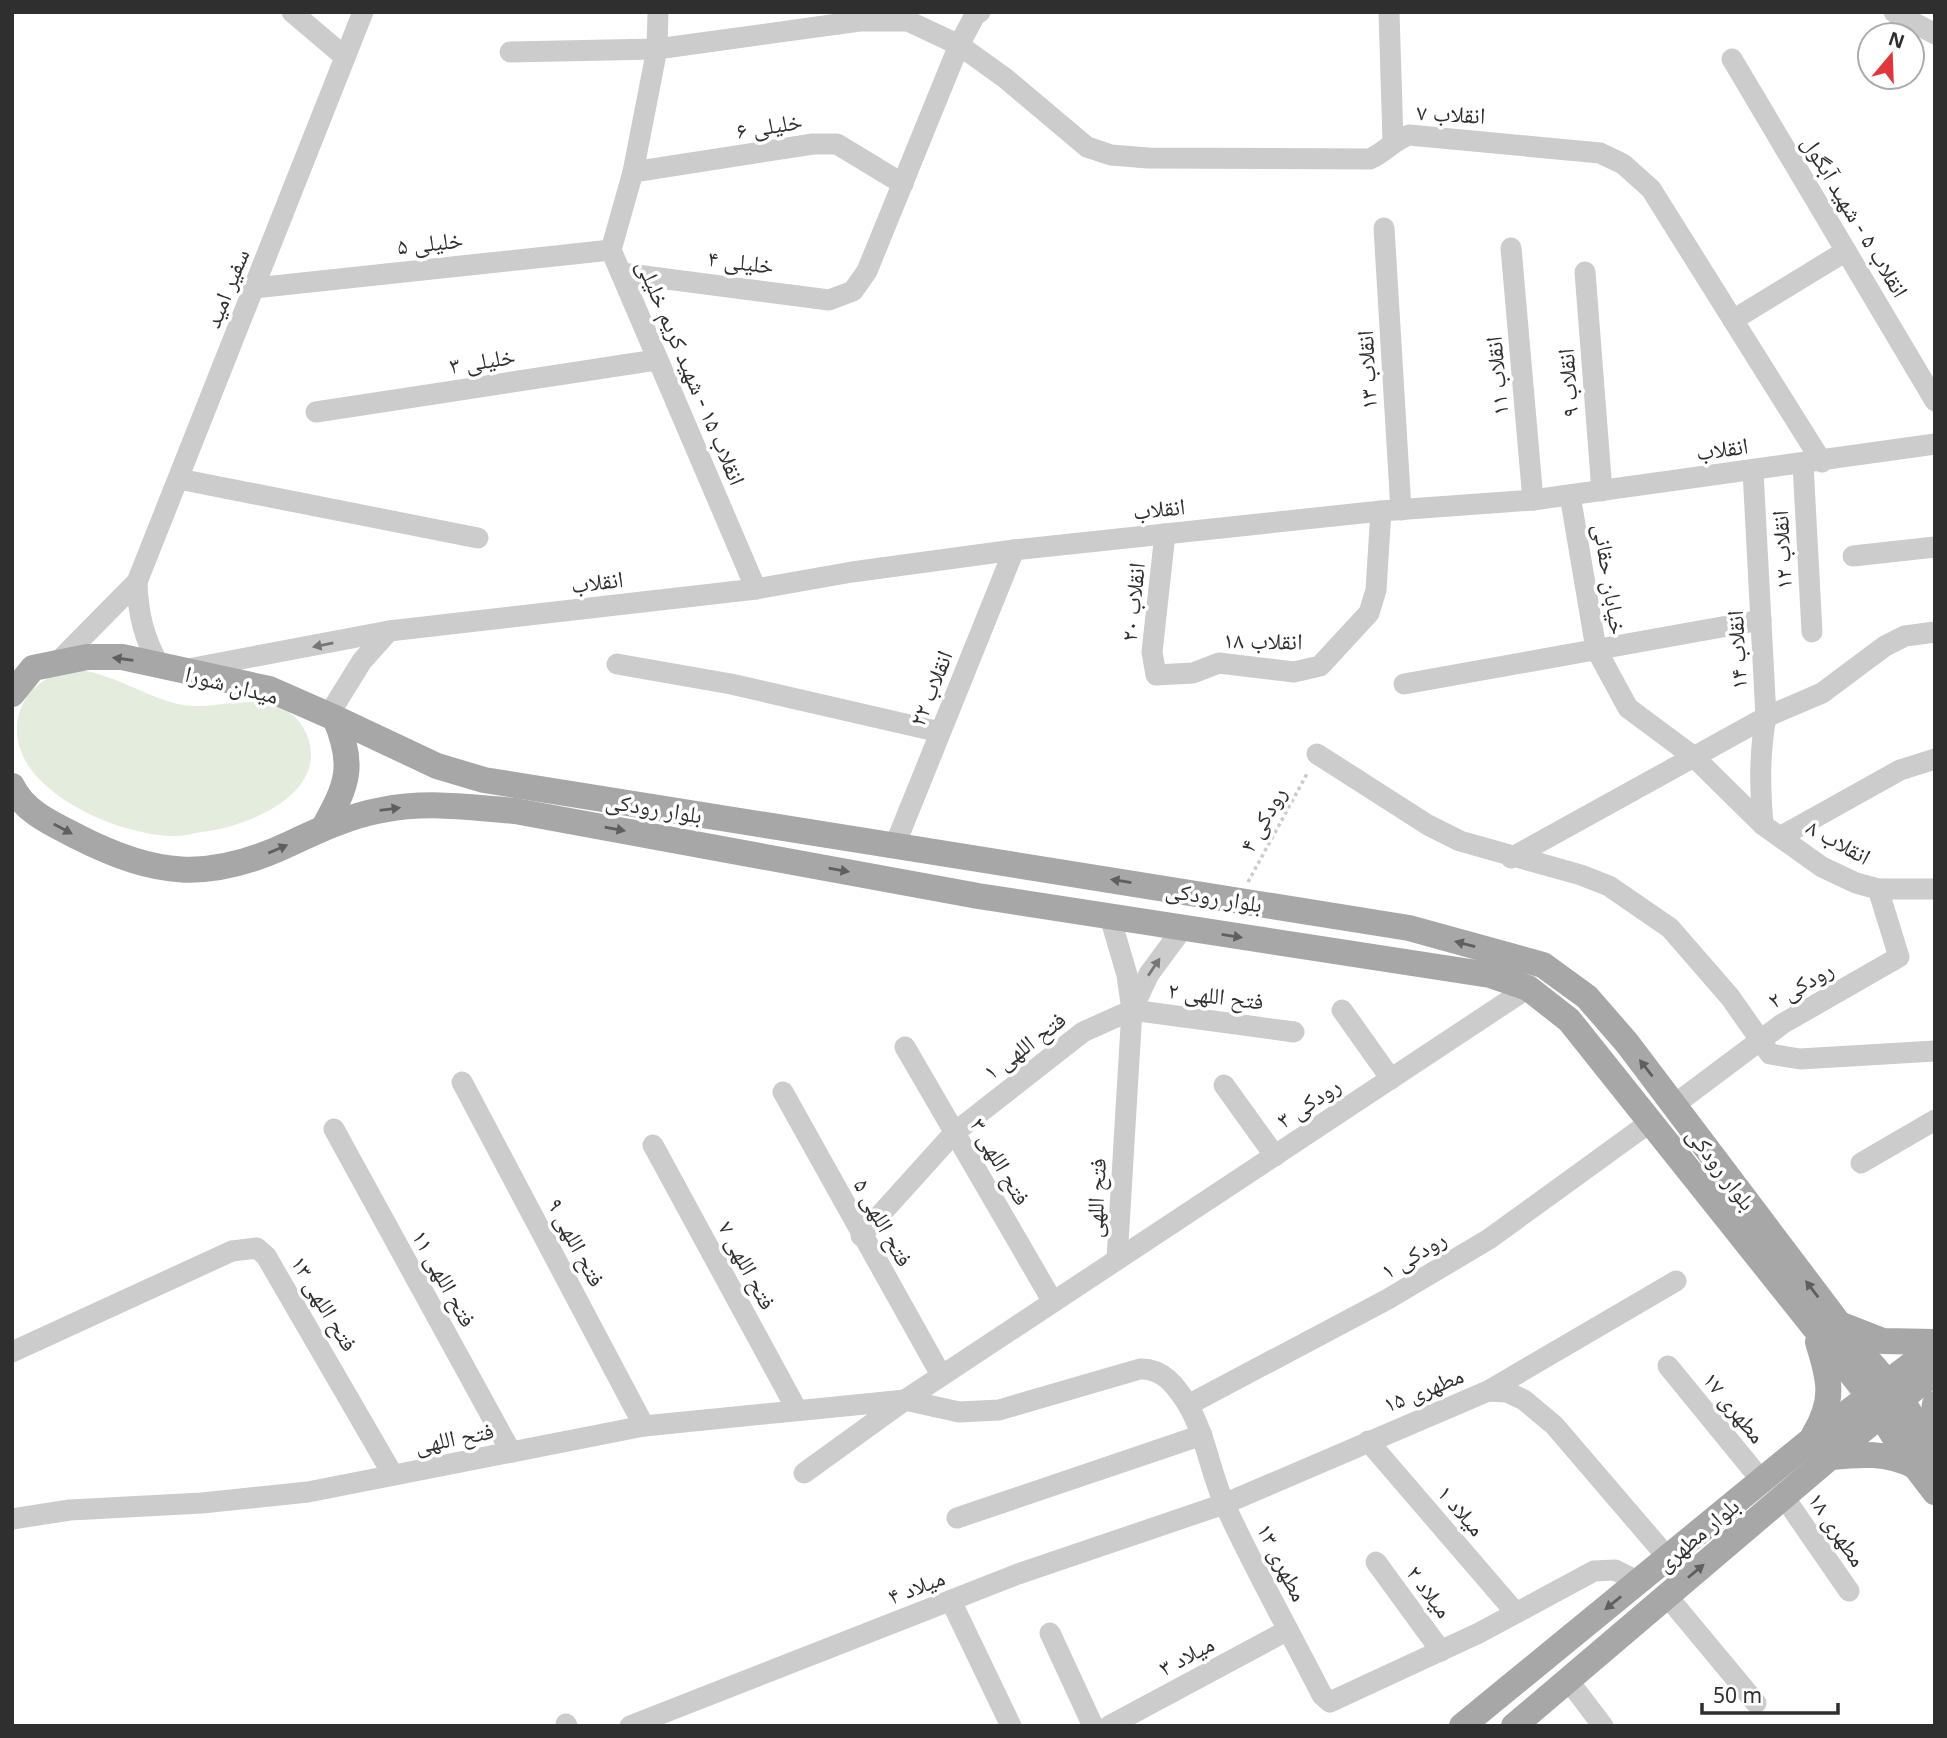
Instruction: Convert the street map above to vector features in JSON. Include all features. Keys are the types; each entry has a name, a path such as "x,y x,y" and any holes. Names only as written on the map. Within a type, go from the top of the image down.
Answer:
{"main road":[{"name":"میدان شورا","path":"12,694 23,670 87,657 121,657 270,689 331,717"},
{"name":"بلوار رودکی","path":"331,717 437,766 484,780 1409,928 1543,965 1587,997 1674,1105 1826,1325"},
{"path":"15,795 55,826 115,856 163,870 208,870 246,863 324,827 343,792 348,768 347,746 331,717"},
{"path":"437,766 431,769 424,783 426,790 443,804"},
{"name":"بلوار رودکی","path":"324,827 381,810 443,804 515,811 978,896 1490,975 1528,988 1569,1020 1649,1123 1826,1325 1885,1398 1925,1461 1935,1492"},
{"path":"1925,1461 1868,1453 1814,1454 1827,1413 1829,1395 1826,1325 1882,1341 1935,1344"},
{"name":"بلوار مطهری","path":"1462,1726 1762,1481 1814,1454 1885,1398 1935,1344"},
{"name":"بلوار مطهری","path":"1885,1398 1935,1372"},
{"path":"1935,1404 1931,1429 1935,1442"},
{"name":"بلوار مطهری","path":"1514,1726 1784,1496 1814,1454"}],"street":[{"path":"292,12 345,57"},
{"name":"سفیر امید","path":"59,662 136,582 363,12"},
{"name":"انقلاب ۱۵ - شهید کریم خلیلی","path":"658,12 657,49 633,172 611,250 756,589"},
{"path":"903,184 959,45 975,15 980,12"},
{"path":"1389,12 1393,141"},
{"path":"1894,12 1935,34"},
{"name":"انقلاب ۷","path":"510,52 657,49 860,21 908,21 959,45 1005,78 1087,148 1111,155 1148,158 1370,159 1384,153 1393,141 1409,135 1600,153 1623,164 1651,189 1733,320 1812,463"},
{"name":"انقلاب ۵ - شهید آبگول","path":"1732,59 1935,401"},
{"name":"خلیلی ۶","path":"633,172 813,144 837,144 903,184"},
{"name":"خلیلی ۴","path":"621,273 829,300 853,291 867,271 903,184"},
{"name":"انقلاب ۱۳","path":"1384,228 1391,510"},
{"name":"انقلاب ۱۱","path":"1511,248 1533,500"},
{"name":"خلیلی ۵","path":"254,288 611,250"},
{"path":"1733,320 1846,251"},
{"name":"انقلاب ۹","path":"1585,272 1602,491"},
{"name":"خلیلی ۳","path":"316,412 656,360"},
{"name":"انقلاب","path":"169,669 389,631 756,589 852,572 1014,550 1391,510 1533,500 1935,444"},
{"name":"انقلاب ۱۲","path":"1812,463 1812,632"},
{"name":"انقلاب ۱۴","path":"1753,471 1766,717 1760,744 1760,781 1772,831"},
{"path":"179,479 478,538"},
{"name":"خیابان حقانی","path":"1570,495 1596,649 1628,708 1694,757 1772,831"},
{"name":"انقلاب ۱۸","path":"1156,675 1193,673 1219,663 1294,672 1320,666 1369,613 1391,510"},
{"name":"انقلاب ۲۰","path":"1156,675 1152,652 1165,534"},
{"path":"1853,556 1935,547"},
{"name":"انقلاب ۲۲","path":"895,845 1014,550"},
{"name":"سفیر امید","path":"136,582 138,613 144,638 169,669"},
{"path":"1404,684 1761,620"},
{"path":"331,717 362,661 389,631"},
{"path":"1511,858 1766,717 1822,693 1885,646 1905,636 1935,632"},
{"path":"617,664 731,684 940,732"},
{"path":"1317,754 1428,825 1460,841 1511,858 1581,875 1609,886 1670,928 1730,997 1770,1054 1783,1058 1935,1051"},
{"path":"1772,831 1900,770 1935,759"},
{"name":"انقلاب ۸","path":"1772,831 1822,867 1856,883 1878,889 1935,889"},
{"name":"رودکی ۲","path":"1674,1105 1758,1040 1899,957 1878,889"},
{"path":"1110,916 1127,975 1132,1010"},
{"path":"1132,1010 1149,974 1183,928"},
{"name":"رودکی ۳","path":"1117,1259 1528,988"},
{"name":"فتح اللهی ۲","path":"1132,1010 1294,1032"},
{"name":"فتح اللهی ۱","path":"861,1236 954,1133 1083,1032 1132,1010"},
{"name":"فتح اللهی","path":"804,1473 905,1400 1117,1259 1132,1010"},
{"path":"1342,1010 1391,1079"},
{"name":"فتح اللهی ۳","path":"905,1046 1053,1302"},
{"name":"فتح اللهی ۹","path":"462,1082 645,1426"},
{"path":"1224,1086 1275,1156"},
{"name":"فتح اللهی ۵","path":"783,1092 861,1236 942,1375"},
{"path":"1861,1163 1935,1121"},
{"name":"رودکی ۱","path":"1188,1405 1388,1300 1489,1239 1649,1123"},
{"name":"فتح اللهی ۱۱","path":"334,1129 511,1452"},
{"name":"فتح اللهی ۷","path":"653,1145 797,1410"},
{"name":"فتح اللهی ۱۳","path":"12,1352 232,1251 257,1248 266,1256 332,1366 393,1475"},
{"path":"1488,1391 1676,1281"},
{"name":"مطهری ۱۷","path":"1668,1366 1762,1481"},
{"name":"مطهری ۱۳","path":"905,1400 959,1412 999,1409 1140,1369 1152,1369 1171,1382 1188,1405 1202,1435 1224,1504 1322,1695 1331,1702 1441,1651 1594,1571 1615,1570 1639,1582"},
{"name":"مطهری ۱۵","path":"1224,1504 1488,1391 1507,1392 1524,1400 1554,1425 1668,1558"},
{"name":"فتح اللهی","path":"14,1513 202,1503 308,1492 645,1426 905,1400"},
{"path":"957,1518 1202,1435"},
{"name":"میلاد ۱","path":"1368,1441 1516,1613"},
{"name":"مطهری ۱۸","path":"1784,1496 1849,1591"},
{"name":"میلاد ۴","path":"630,1726 951,1601 1224,1504"},
{"name":"میلاد ۲","path":"1376,1562 1441,1651"},
{"path":"1667,1596 1756,1703"},
{"path":"951,1601 1011,1726"},
{"name":"میلاد ۳","path":"1109,1726 1288,1630"},
{"path":"1050,1633 1093,1726"},
{"path":"1568,1680 1603,1726"}],"path":[{"name":"رودکی ۴","path":"1238,900 1317,754"}],"green space":[{"path":"72,669 100,674 178,704 204,706 258,702 283,709 299,722 309,741 310,761 305,778 293,793 277,806 239,824 219,829 174,836 150,834 95,817 45,785 27,764 18,740 19,714 27,697 46,679"}]}
